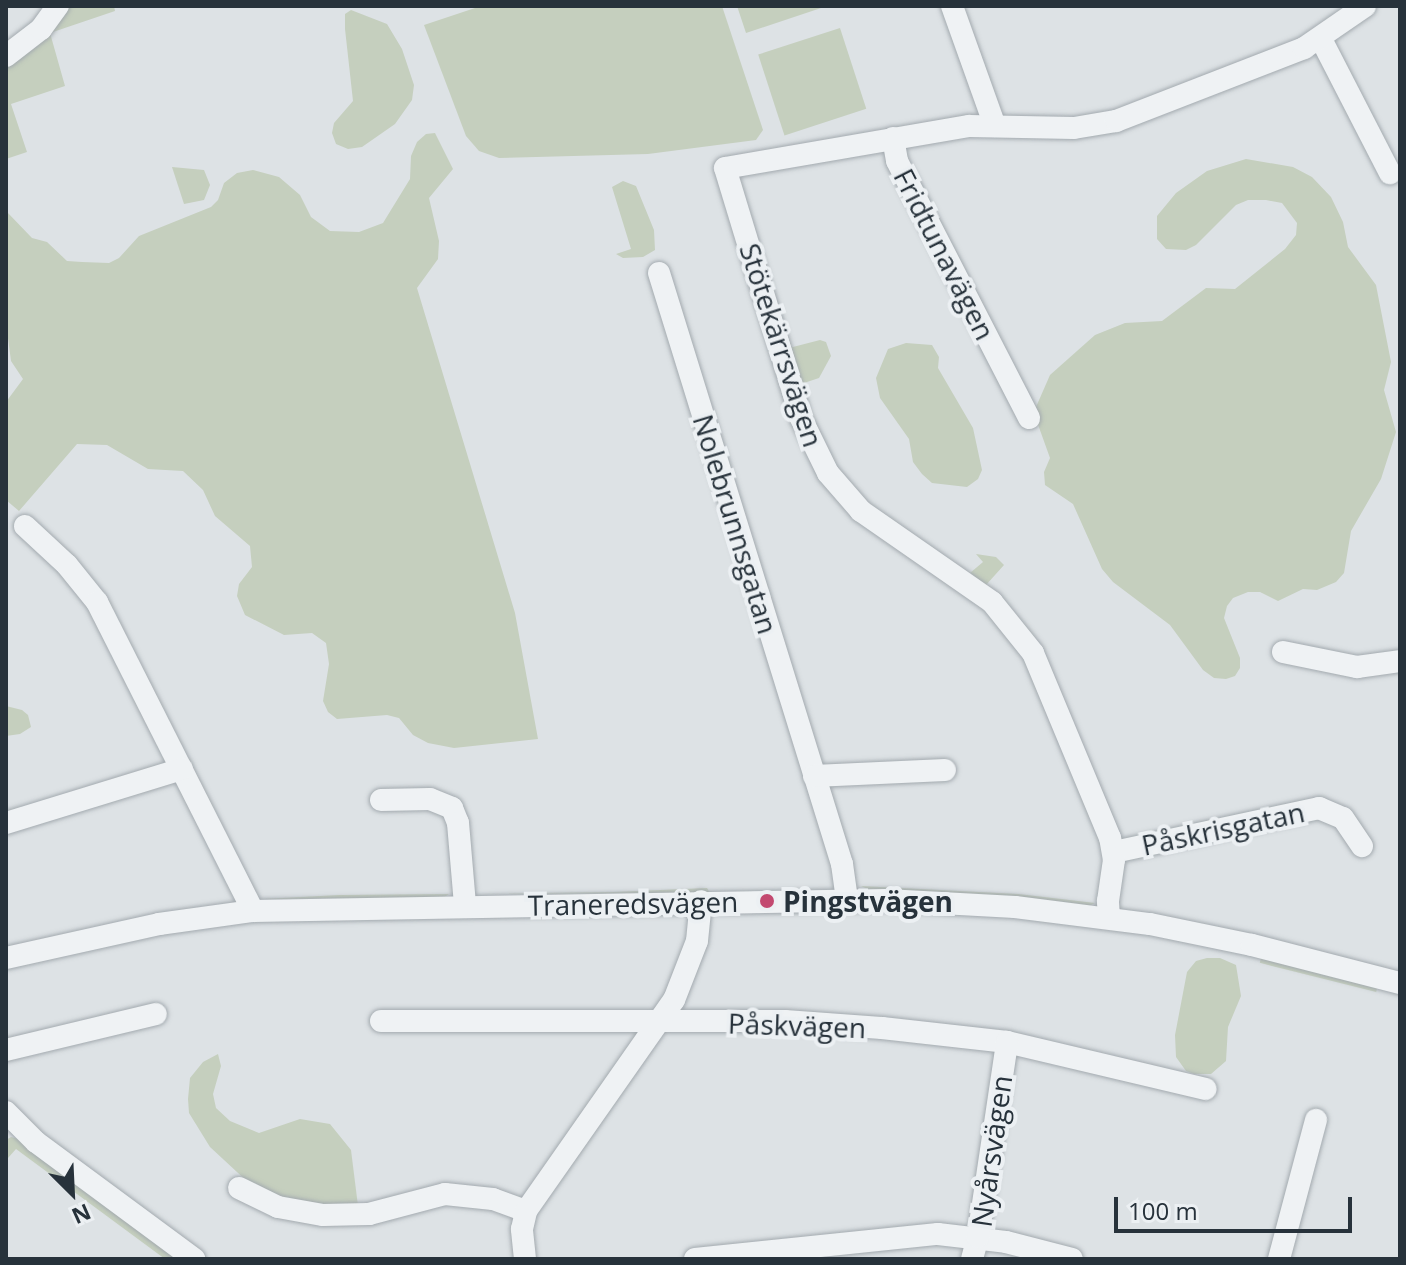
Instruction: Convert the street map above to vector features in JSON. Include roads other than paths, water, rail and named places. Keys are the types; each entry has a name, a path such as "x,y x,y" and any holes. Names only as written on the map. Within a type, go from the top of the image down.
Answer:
{"street":[{"path":"6,56 41,29 58,6"},
{"path":"952,6 995,126"},
{"name":"Fridtunavägen","path":"1029,418 897,161 893,138 969,126 1074,128 1116,121 1321,39 1365,6"},
{"path":"1321,39 1390,173"},
{"name":"Stötekärrsvägen","path":"893,138 725,168 798,409 817,454 843,494 861,511 960,576 992,602 1019,632 1049,685 1114,852 1109,917"},
{"name":"Nolebrunnsgatan","path":"659,273 842,864 847,900"},
{"path":"25,526 67,565 97,602 253,911"},
{"path":"1283,652 1357,667 1400,661"},
{"path":"6,823 182,769"},
{"path":"814,776 945,770"},
{"path":"381,800 430,799 452,808 460,835 465,905"},
{"name":"Påskrisgatan","path":"1114,852 1319,808 1335,811 1343,818 1362,846"},
{"name":"Traneredsvägen","path":"6,958 159,924 253,911 847,900 944,902 1109,917 1241,942 1400,983"},
{"path":"525,1259 522,1229 526,1211 674,1000 697,941 701,901"},
{"path":"6,1050 156,1014"},
{"name":"Påskvägen","path":"381,1021 785,1021 1007,1042 1206,1089"},
{"name":"Nyårsvägen","path":"975,1248 1007,1042"},
{"path":"6,1112 36,1142 194,1259"},
{"path":"1279,1259 1316,1120"},
{"path":"239,1188 278,1207 323,1215 369,1214 445,1194 493,1199 526,1211"},
{"path":"695,1259 902,1235 975,1248 1072,1259"}],"place":[{"name":"Pingstvägen","path":"767,901"}]}
